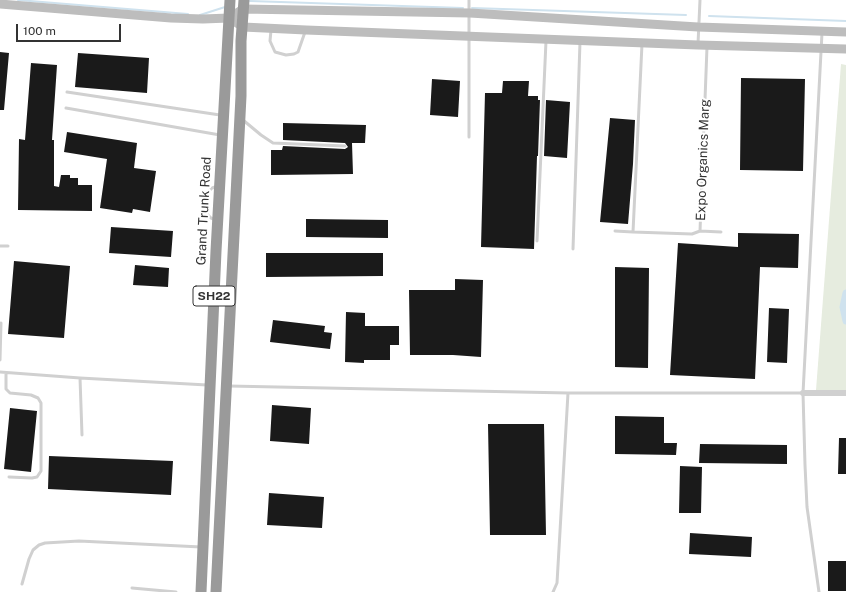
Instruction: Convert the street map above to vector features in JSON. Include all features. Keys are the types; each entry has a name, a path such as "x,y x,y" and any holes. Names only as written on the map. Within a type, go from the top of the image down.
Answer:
{"highway":[{"name":"Grand Trunk Road","path":"216,592 218,386 216,251 230,0"},
{"name":"Grand Trunk Road","path":"201,592 203,547 218,386 233,252 240,118 243,4"},
{"path":"220,182 237,180"},
{"path":"216,251 233,252"}],"street":[{"path":"0,4 171,18 229,18 243,27 469,37 846,49"},
{"path":"229,18 243,4 470,13 698,27 846,32"},
{"path":"803,393 846,394"}],"lane":[{"path":"469,0 469,136"},
{"name":"Expo Organics Marg","path":"615,231 692,234 700,231 703,45 698,27 700,0"},
{"path":"271,28 270,42 275,52 286,55 298,52 306,30"},
{"path":"819,592 807,507 803,393 822,32"},
{"path":"537,241 546,39"},
{"path":"573,249 580,40"},
{"path":"633,232 642,42"},
{"path":"67,92 224,115"},
{"path":"66,108 222,136"},
{"path":"240,118 273,143 345,146"},
{"path":"700,231 721,232"},
{"path":"0,246 8,246"},
{"path":"0,360 2,322"},
{"path":"0,372 218,386 568,393 803,393"},
{"path":"6,373 6,389 10,393 31,395 38,398 41,403 41,471 37,477 32,478 9,477"},
{"path":"80,378 82,435"},
{"path":"553,592 557,583 568,393"},
{"path":"22,584 29,559 38,545 45,542 79,541 203,547"},
{"path":"132,588 176,592"}],"shaded area":[{"path":"841,64 846,65 846,390 816,390"}],"building":[{"path":"0,52 9,53 4,110 0,110"},
{"path":"78,53 149,58 147,93 75,87"},
{"path":"31,63 57,65 52,140 54,140 54,186 59,187 61,175 70,175 70,178 78,178 78,185 92,185 92,211 18,210 19,139 25,140"},
{"path":"741,78 805,79 803,171 740,170"},
{"path":"432,79 460,81 458,117 430,115"},
{"path":"503,81 529,81 528,96 538,96 538,100 540,100 534,249 481,247 485,93 502,93"},
{"path":"546,100 570,102 567,158 544,156"},
{"path":"610,118 635,120 628,224 600,222"},
{"path":"283,123 366,125 365,143 352,143 353,174 271,175 271,150 282,150 283,146 345,149 348,147 345,143 283,140"},
{"path":"67,132 137,143 134,168 156,171 150,212 133,209 132,213 100,208 107,159 64,152"},
{"path":"306,219 388,220 388,238 306,237"},
{"path":"111,227 173,231 171,257 109,253"},
{"path":"738,233 799,234 798,268 760,267 755,379 670,375 678,243 738,247"},
{"path":"266,253 383,253 383,276 266,277"},
{"path":"14,261 70,266 64,338 8,334"},
{"path":"135,265 169,268 168,287 133,285"},
{"path":"615,267 649,268 648,368 615,367"},
{"path":"455,279 483,280 481,357 453,355 410,355 409,290 455,290"},
{"path":"769,308 789,309 787,363 767,362"},
{"path":"346,312 365,313 365,326 399,326 399,345 390,345 390,360 364,360 364,363 345,362"},
{"path":"273,320 325,326 324,332 332,333 330,349 270,342"},
{"path":"272,405 311,408 309,444 270,441"},
{"path":"10,408 37,411 31,472 4,469"},
{"path":"615,416 664,417 664,443 677,443 676,455 615,454"},
{"path":"488,424 544,424 546,535 490,535"},
{"path":"839,438 846,438 846,474 838,474"},
{"path":"700,444 787,445 787,464 699,463"},
{"path":"49,456 173,461 171,495 48,489"},
{"path":"680,466 702,467 701,513 679,513"},
{"path":"269,493 324,497 322,528 267,525"},
{"path":"690,533 752,537 751,557 689,554"},
{"path":"828,561 846,561 846,591 828,591"}],"waterway":[{"path":"18,0 188,14"},
{"path":"250,1 463,8"},
{"path":"200,15 225,7"},
{"path":"472,8 686,15"},
{"path":"709,16 846,21"},
{"path":"846,293 843,307 846,321"}]}
